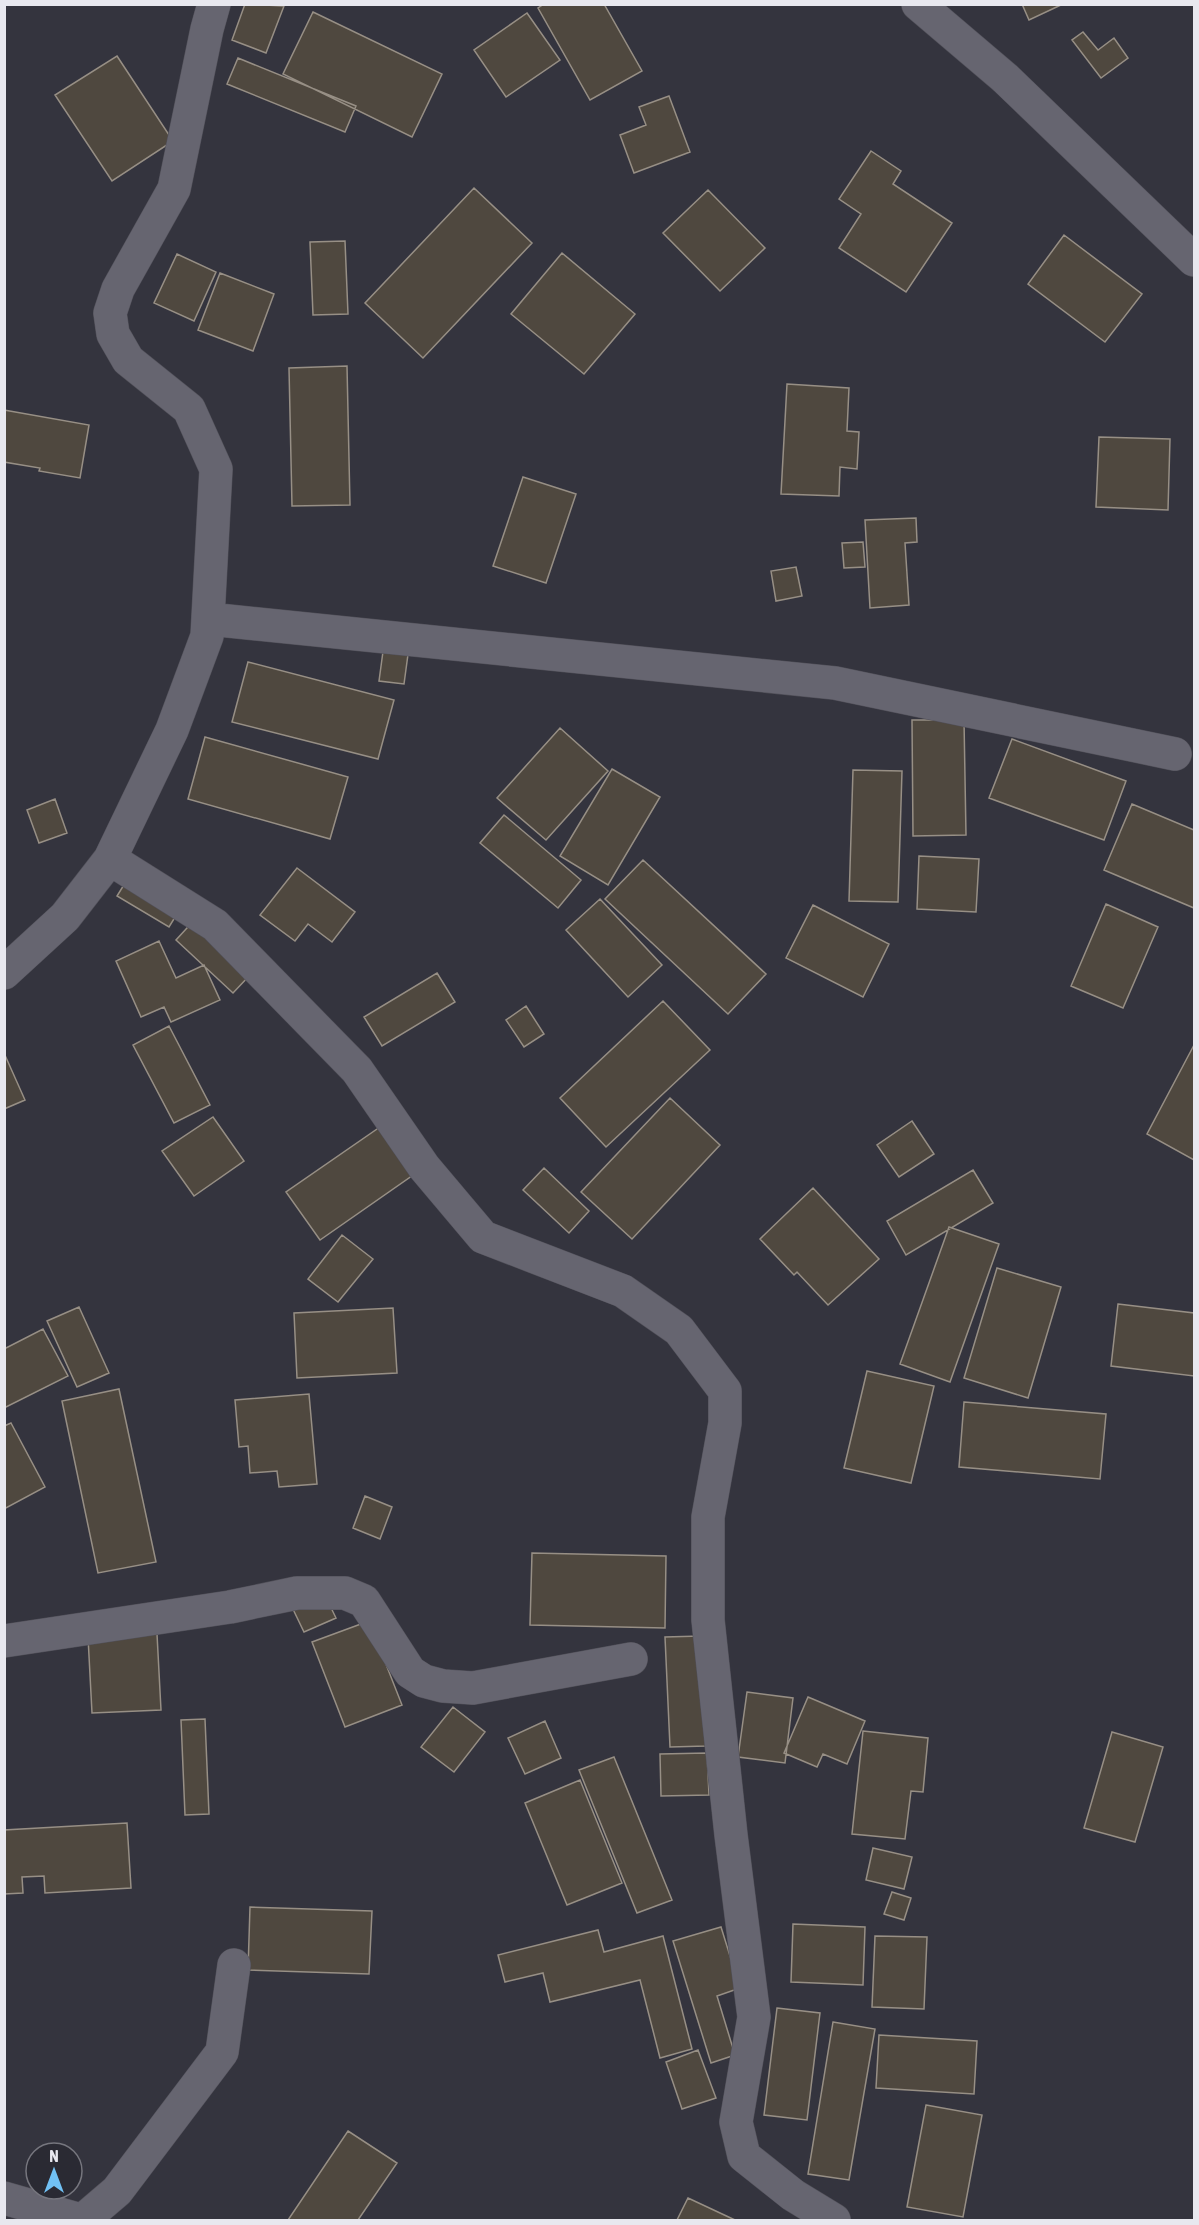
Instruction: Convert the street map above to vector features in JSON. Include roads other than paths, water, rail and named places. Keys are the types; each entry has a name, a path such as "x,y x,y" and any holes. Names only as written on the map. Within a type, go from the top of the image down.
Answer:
{"street":[{"path":"4,973 65,917 110,859 171,730 207,636 216,469 189,409 128,360 113,334 110,313 118,289 174,189 214,4"},
{"path":"918,4 1005,78 1194,260"},
{"path":"209,619 834,683 1175,754"},
{"path":"110,859 215,926 324,1036 357,1070 424,1167 483,1238 623,1291 679,1330 725,1391 725,1423 708,1517 708,1620 731,1835 754,2017 736,2122 744,2156 793,2195 834,2220"},
{"path":"4,1641 230,1607 297,1593 345,1593 364,1601 410,1672 424,1681 443,1686 473,1688 631,1659"},
{"path":"4,2198 82,2220 117,2191 222,2052 234,1965"}]}
